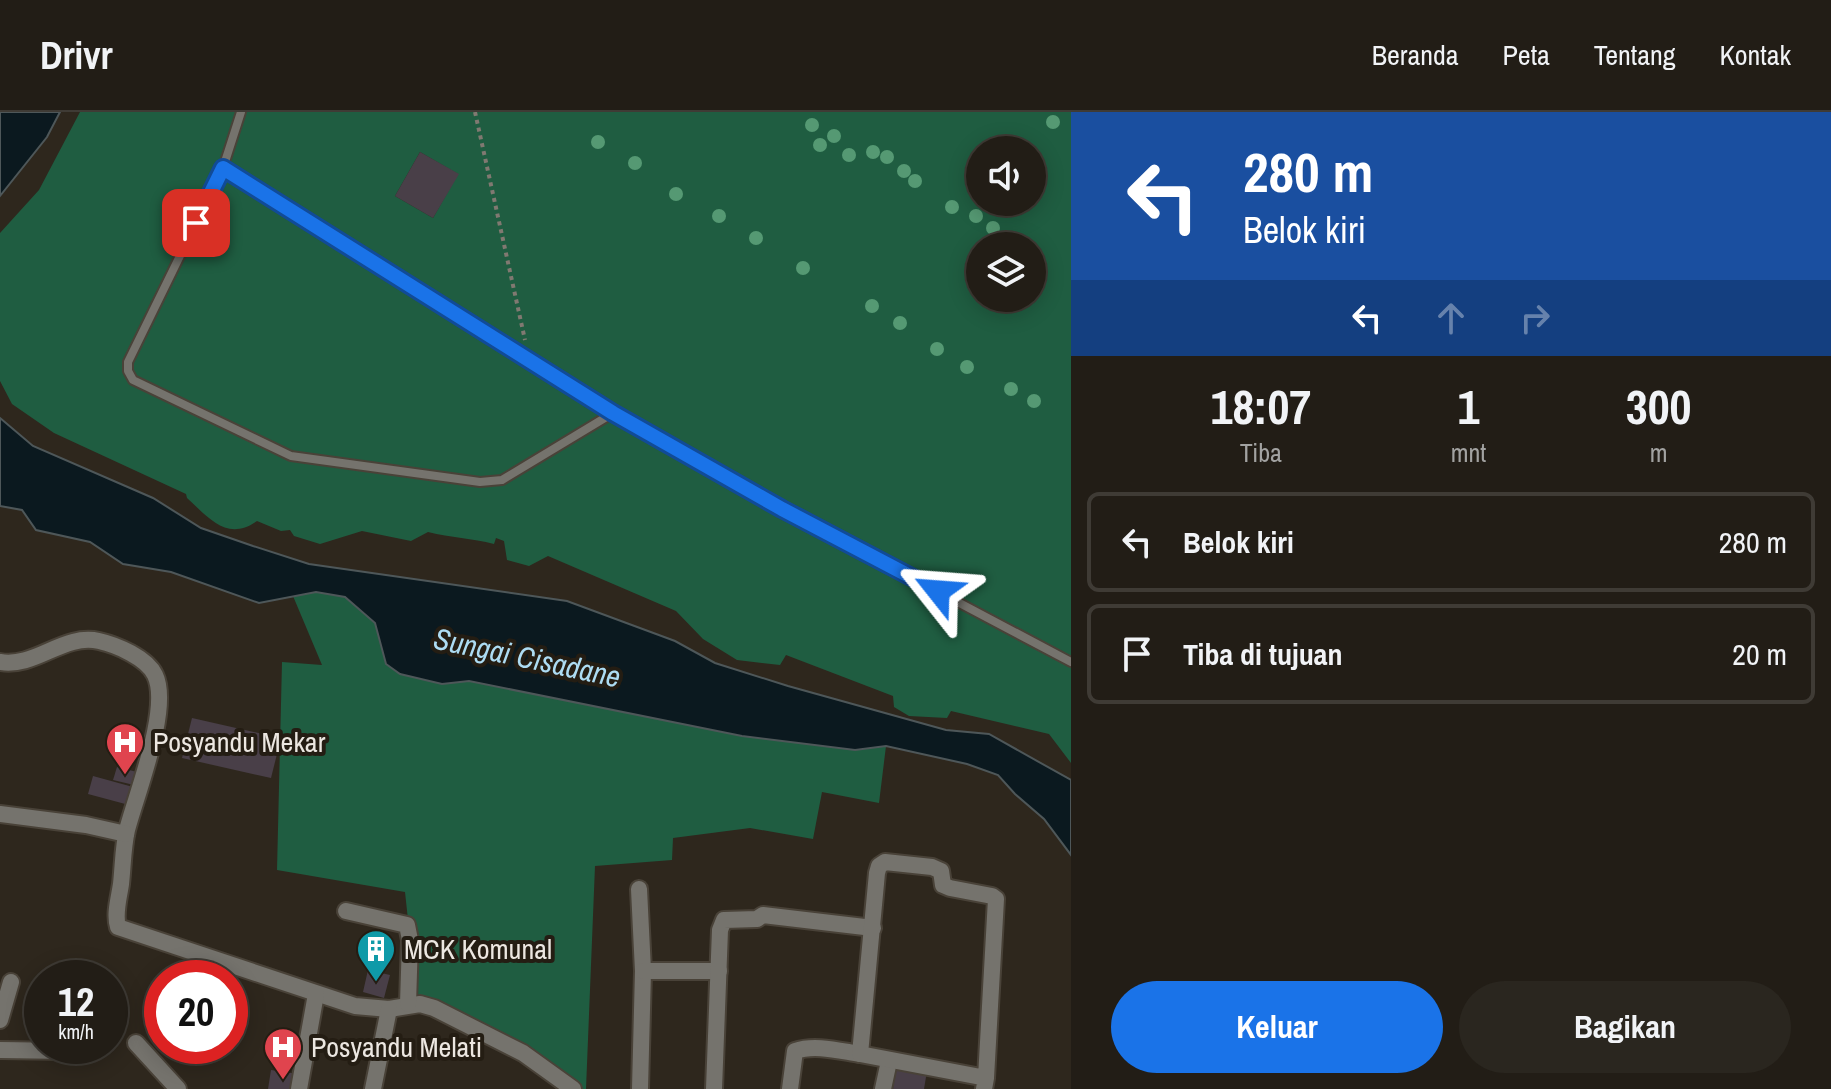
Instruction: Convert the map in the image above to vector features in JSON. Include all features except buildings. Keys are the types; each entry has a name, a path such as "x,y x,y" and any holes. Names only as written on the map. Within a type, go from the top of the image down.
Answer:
{"street":[{"path":"0,662 27,662 67,643 92,640 115,645 154,672 159,688 154,740 126,834 118,927 355,1006 389,1009 420,1004 449,1014 523,1053 573,1089"},
{"path":"0,814 86,825 126,834"},
{"path":"790,1089 795,1051 801,1048 860,1054 985,1084 996,899 943,885 941,871 932,867 885,862 879,866 860,1054"},
{"path":"639,889 643,971 640,1089"},
{"path":"346,911 407,925 410,940 408,1004"},
{"path":"714,1089 722,923 728,918 757,919 763,915 873,928"},
{"path":"643,971 719,971"},
{"path":"0,1020 11,982"},
{"path":"299,1089 316,994"},
{"path":"373,1089 389,1009"},
{"path":"136,1043 178,1089"},
{"path":"0,1050 24,1050"},
{"path":"883,1089 889,1061"}],"lane":[{"path":"241,112 223,168 128,362 128,371 133,380 291,456 480,482 502,480 613,413"},
{"path":"223,168 613,413 782,509 1071,662"}],"path":[{"path":"475,112 529,360"}],"green space":[{"path":"80,112 1071,112 1071,763 1049,734 951,711 947,718 909,716 894,707 893,696 786,655 780,665 737,660 703,639 676,611 548,556 529,566 507,560 504,541 496,538 494,544 428,532 411,541 362,531 320,544 294,536 290,530 281,531 257,521 236,529 219,525 195,506 186,494 54,433 12,404 0,381 0,233 39,190","holes":["420,152 458,174 433,218 395,196"]},
{"path":"316,592 345,597 375,623 386,664 400,674 442,684 469,681 742,736 855,750 886,746 879,803 822,792 813,839 750,828 673,838 672,860 595,866 586,1089 579,1089 534,1053 416,994 405,892 277,870 282,662 322,665 293,596"}],"water":[{"path":"0,112 60,112 47,137 0,196"},
{"name":"Sungai Cisadane","path":"0,418 33,446 153,498 201,528 309,564 567,601 675,641 715,663 946,730 989,734 1071,780 1071,855 1044,819 998,775 967,764 886,746 855,750 742,736 469,681 442,684 400,674 386,664 375,623 345,597 316,592 259,603 171,572 123,564 90,542 36,530 22,510 0,506"}],"place":[{"name":"Posyandu Mekar","path":"125,776"},
{"name":"MCK Komunal","path":"376,983"},
{"name":"Posyandu Melati","path":"283,1081"}],"route":[{"path":"196,223 223,168 613,413 782,509 938,591"}]}
